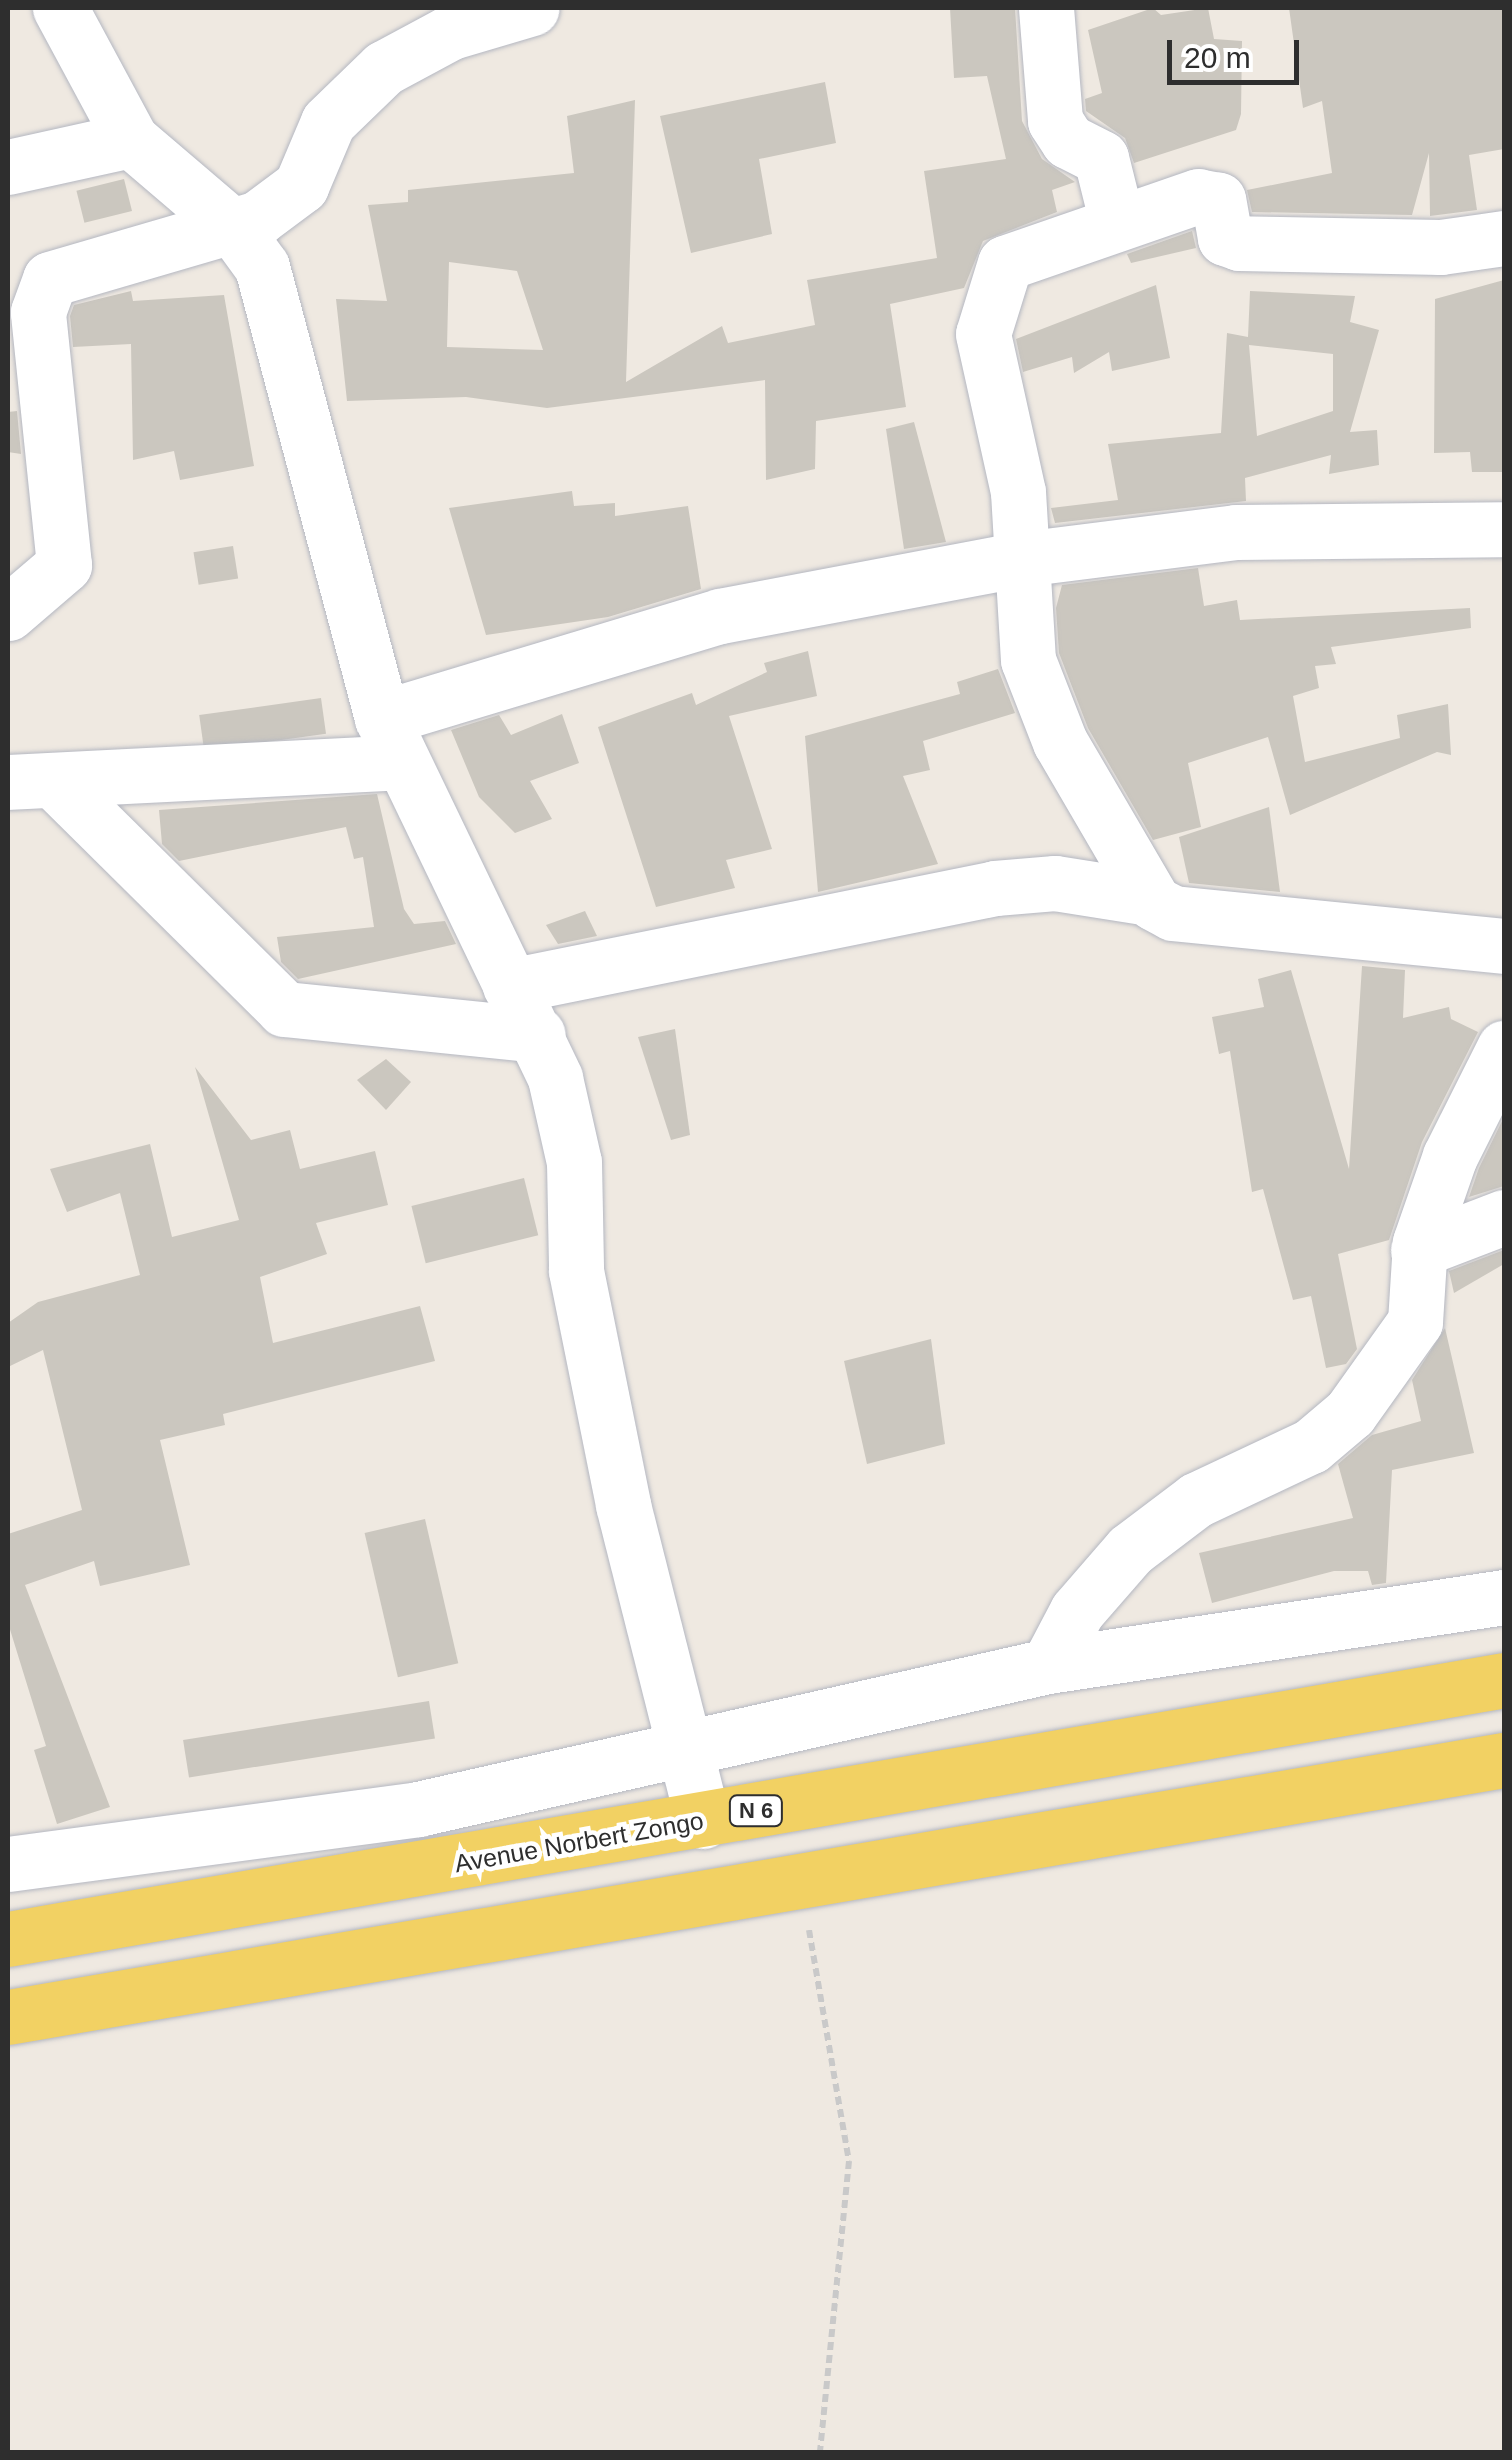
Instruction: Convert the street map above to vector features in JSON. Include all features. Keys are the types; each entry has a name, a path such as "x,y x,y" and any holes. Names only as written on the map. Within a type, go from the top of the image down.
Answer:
{"main road":[{"name":"Avenue Norbert Zongo","path":"8,1938 1504,1680"},
{"path":"8,2017 1504,1760"}],"street":[{"path":"60,8 131,140 233,227 274,292 338,580 392,740 510,986 538,1035 570,1137 576,1271 622,1506 703,1821"},
{"path":"8,613 64,565 45,429 44,291 63,273 233,227 294,194 328,122 384,68 437,38 532,8"},
{"path":"1046,8 1055,121 1068,141 1101,158 1116,222"},
{"path":"8,168 131,140"},
{"path":"1150,898 1043,706 1022,629 1022,558 1015,476 983,345 1000,269 1116,222 1208,194 1220,202 1226,238 1239,244 1440,247 1504,238"},
{"path":"32,782 392,740 720,616 1022,558 1236,532 1504,529"},
{"path":"32,782 284,1008 538,1035"},
{"path":"510,986 995,888 1055,883 1150,898 1173,912 1504,946"},
{"path":"1048,1666 1077,1611 1130,1550 1196,1500 1310,1446 1350,1414 1415,1322 1418,1250 1450,1156 1504,1048"},
{"path":"1418,1250 1504,1217"},
{"path":"8,1864 418,1809 682,1742 1048,1666 1504,1597"}],"path":[{"path":"801,1882 849,2161 820,2452"}],"building":[{"path":"950,8 1015,8 1022,121 1042,159 1075,182 1052,190 1057,212 983,241 964,288 890,304 906,407 816,421 815,469 766,480 765,380 547,408 466,397 347,401 336,299 387,301 368,205 408,202 408,190 574,173 567,116 635,100 626,382 722,326 728,343 815,325 807,280 937,258 924,171 1006,159 987,76 954,78","holes":["449,262 517,271 543,350 447,347"]},
{"path":"1153,8 1161,15 1208,8 1214,39 1242,41 1241,114 1236,130 1134,163 1125,138 1086,111 1085,99 1102,93 1088,30"},
{"path":"1289,8 1504,8 1504,149 1469,155 1477,210 1430,216 1429,153 1412,215 1252,212 1247,190 1332,173 1322,101 1303,108"},
{"path":"825,82 836,143 759,159 772,234 691,253 660,116"},
{"path":"124,179 132,211 84,223 76,191"},
{"path":"1192,231 1196,248 1131,263 1127,254"},
{"path":"1504,280 1504,472 1472,472 1470,452 1434,453 1435,299"},
{"path":"1156,285 1170,358 1112,371 1109,352 1074,373 1072,357 1023,372 1016,339"},
{"path":"131,291 133,301 224,295 254,466 180,480 174,451 133,460 131,344 73,347 70,316 74,305"},
{"path":"1250,291 1355,296 1350,322 1379,330 1350,432 1377,430 1379,465 1329,474 1331,455 1245,478 1246,501 1055,523 1051,508 1118,500 1108,444 1221,433 1227,333 1248,337","holes":["1249,345 1333,354 1333,411 1257,436"]},
{"path":"17,411 21,454 8,452 8,412"},
{"path":"914,422 946,542 904,549 886,429"},
{"path":"572,491 574,506 615,503 615,516 688,506 701,589 608,617 486,635 449,508"},
{"path":"233,546 238,579 199,585 193,552"},
{"path":"1198,568 1204,606 1237,600 1240,620 1470,608 1471,628 1331,647 1336,664 1315,666 1319,688 1293,696 1305,762 1400,738 1397,715 1448,704 1451,755 1437,752 1290,815 1268,737 1188,763 1201,827 1153,840 1088,728 1059,653 1056,608 1062,585"},
{"path":"808,651 817,696 729,716 772,849 726,860 735,888 656,907 598,727 692,693 696,705 767,672 764,663"},
{"path":"998,669 1015,713 923,741 930,770 903,776 938,864 818,892 805,736 960,694 957,682"},
{"path":"321,698 326,734 204,751 199,715"},
{"path":"562,714 579,763 530,781 552,819 515,833 479,797 451,730 499,715 511,735"},
{"path":"377,794 404,909 414,924 445,921 456,944 298,979 281,962 277,937 374,927 363,857 354,859 346,827 179,861 162,844 159,810"},
{"path":"1269,807 1280,892 1189,883 1179,837"},
{"path":"585,911 597,936 558,944 546,925"},
{"path":"1362,966 1405,970 1403,1018 1449,1007 1451,1019 1478,1032 1422,1142 1389,1240 1338,1254 1357,1349 1346,1364 1326,1368 1311,1296 1293,1300 1263,1189 1252,1192 1230,1051 1219,1054 1212,1017 1264,1007 1258,979 1291,970 1349,1169"},
{"path":"675,1029 690,1135 671,1140 638,1037"},
{"path":"386,1059 411,1082 386,1110 357,1080"},
{"path":"195,1067 251,1140 290,1130 300,1169 375,1151 388,1205 316,1223 327,1254 260,1277 273,1343 420,1306 435,1361 223,1414 225,1425 160,1440 190,1565 100,1586 94,1561 25,1585 110,1807 57,1824 34,1750 46,1746 8,1623 8,1534 82,1510 43,1350 8,1367 8,1323 38,1302 140,1275 120,1193 67,1212 50,1169 150,1144 172,1237 239,1220"},
{"path":"1504,1117 1504,1186 1469,1197 1479,1168"},
{"path":"524,1178 538,1235 426,1263 411,1206"},
{"path":"1504,1250 1504,1264 1454,1293 1449,1271"},
{"path":"1445,1328 1474,1453 1392,1470 1386,1583 1372,1585 1368,1571 1334,1571 1212,1603 1199,1553 1353,1518 1338,1464 1372,1435 1421,1421 1412,1380"},
{"path":"931,1339 945,1444 867,1464 844,1361"},
{"path":"425,1519 458,1663 398,1677 365,1533"},
{"path":"429,1701 435,1739 189,1777 183,1740"}]}
